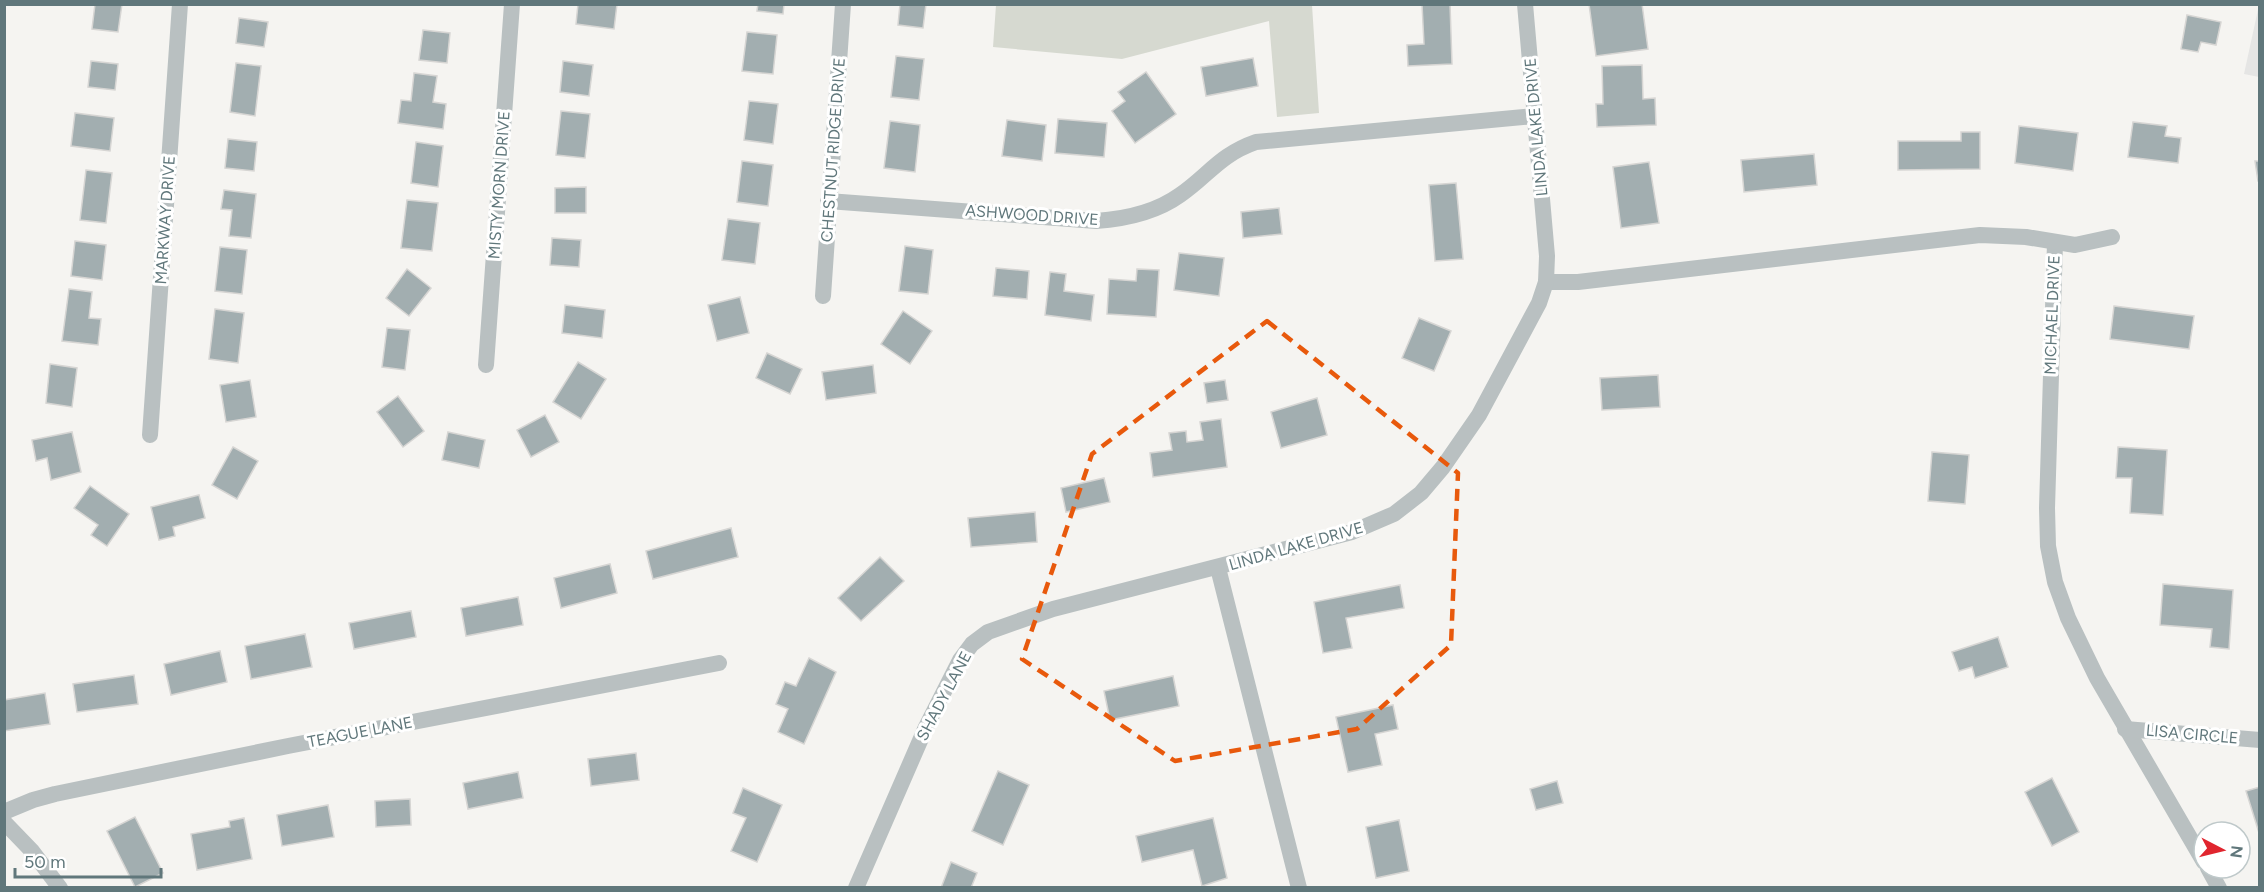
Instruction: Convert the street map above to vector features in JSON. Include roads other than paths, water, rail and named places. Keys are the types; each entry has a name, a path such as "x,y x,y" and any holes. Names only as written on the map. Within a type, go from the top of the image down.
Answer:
{"street":[{"name":"MARKWAY DRIVE","path":"150,435 180,4"},
{"name":"MISTY MORN DRIVE","path":"486,365 512,4"},
{"name":"CHESTNUT RIDGE DRIVE","path":"823,296 843,4"},
{"name":"LINDA LAKE DRIVE","path":"1299,888 1218,568 1352,532 1385,519 1421,492 1443,468 1479,415 1539,303 1546,282 1548,256 1525,4"},
{"name":"ASHWOOD DRIVE","path":"828,201 1096,221 1124,219 1152,210 1177,198 1220,160 1256,142 1535,116"},
{"name":"MICHAEL DRIVE","path":"1546,282 1578,282 1980,235 2026,237 2055,243 2048,472 2048,546 2055,582 2068,618 2097,678 2192,842"},
{"path":"2055,243 2075,245 2112,237"},
{"name":"SHADY LANE","path":"856,888 926,727 960,660 972,644 997,627 1053,609 1218,568"},
{"name":"TEAGUE LANE","path":"4,812 55,794 288,746 719,663"},
{"name":"LISA CIRCLE","path":"2125,729 2259,740"},
{"path":"4,822 26,844 60,888"}]}
